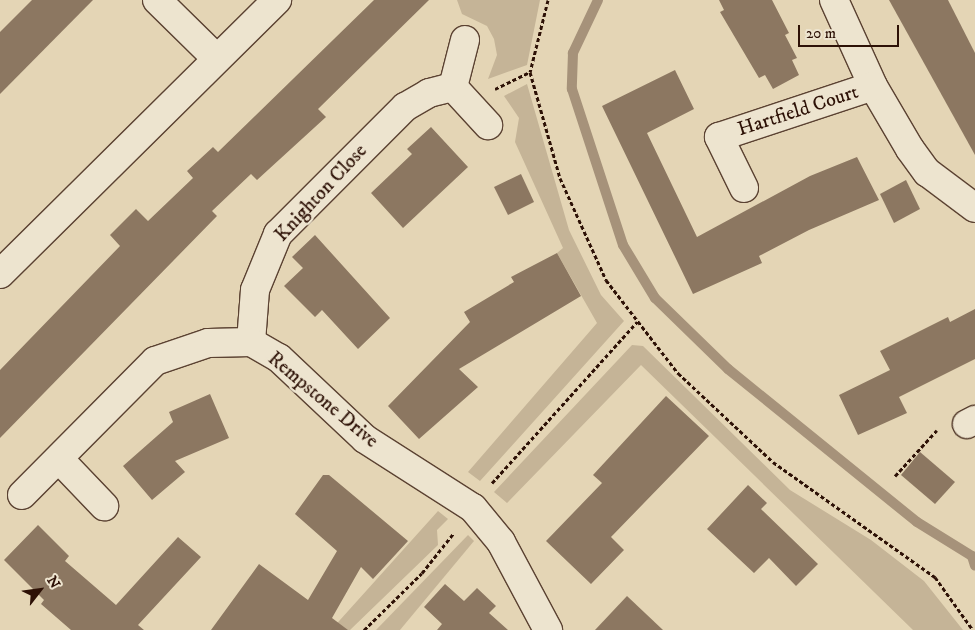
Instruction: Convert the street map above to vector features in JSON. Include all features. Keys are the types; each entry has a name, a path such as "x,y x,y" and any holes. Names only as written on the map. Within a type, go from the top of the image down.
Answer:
{"street":[{"path":"157,0 215,57"},
{"path":"0,274 215,57 277,0"},
{"path":"834,0 873,86 927,172 975,208"},
{"path":"465,40 453,87 488,125"},
{"name":"Hartfield Court","path":"744,188 719,136 873,86"},
{"name":"Knighton Close","path":"251,342 255,290 278,234 405,108 429,92 453,87"},
{"name":"Rempstone Drive","path":"22,495 60,460 155,361 208,343 251,342 279,358 365,439 473,508 502,542 548,630"},
{"path":"60,460 104,506"}],"path":[{"path":"548,0 530,72 560,178 606,280 678,373 773,462 935,577 973,630"},
{"path":"364,630 422,573 473,508 597,360 637,322"},
{"path":"895,476 944,422 971,422"}],"shaded area":[{"path":"457,0 540,0 527,65 488,79 497,55 494,39 487,26 462,14"},
{"path":"527,84 569,230 601,295 624,321 480,481 468,472 597,323 557,253 563,248 515,142 519,118 504,96"},
{"path":"632,345 643,346 790,490 871,540 924,581 963,630 913,630 641,365 507,503 494,492"},
{"path":"438,511 448,519 437,530 438,545 350,630 331,630"},
{"path":"468,535 474,541 400,630 376,630"}],"building":[{"path":"32,0 93,0 0,94 0,32"},
{"path":"374,0 429,0 318,109 326,117 257,180 251,174 212,211 217,216 0,438 0,370 120,246 110,235 136,209 148,221 193,178 187,171 213,147 218,152"},
{"path":"719,0 772,0 789,33 785,35 797,58 792,60 799,75 773,89 765,75 759,78 720,12 724,10"},
{"path":"889,0 948,0 975,53 975,155"},
{"path":"675,70 694,109 647,133 697,237 810,176 857,157 879,200 809,230 759,256 762,263 693,294 602,106"},
{"path":"431,127 468,167 403,228 371,193 412,154 407,149"},
{"path":"521,174 534,202 508,215 494,187"},
{"path":"906,180 920,209 894,223 880,194"},
{"path":"315,235 390,318 358,349 322,310 315,317 284,286 303,268 292,257"},
{"path":"557,253 581,296 459,369 478,387 419,439 388,406 470,322 464,312 514,282 511,277"},
{"path":"975,309 975,359 899,397 907,413 858,435 839,395 890,370 880,351 948,317 950,322"},
{"path":"210,394 229,438 175,461 185,472 152,500 123,466 173,422 169,412"},
{"path":"666,396 709,436 611,537 624,550 591,584 546,541 602,483 593,475"},
{"path":"920,452 955,482 935,504 901,475"},
{"path":"323,475 329,475 408,541 373,579 361,567 332,618 348,630 211,630 259,564 308,600 337,551 295,514"},
{"path":"748,485 767,503 761,509 818,564 796,586 769,558 754,573 707,529"},
{"path":"38,525 69,556 65,561 116,605 178,537 201,557 138,625 144,630 71,630 41,604 44,600 4,560"},
{"path":"445,584 464,601 477,588 496,606 489,613 508,630 437,630 442,624 424,607"},
{"path":"627,596 663,630 595,630"}],"waterway":[{"path":"598,0 573,53 572,89 623,245 655,298 728,369 917,522 972,556 975,566"}]}
